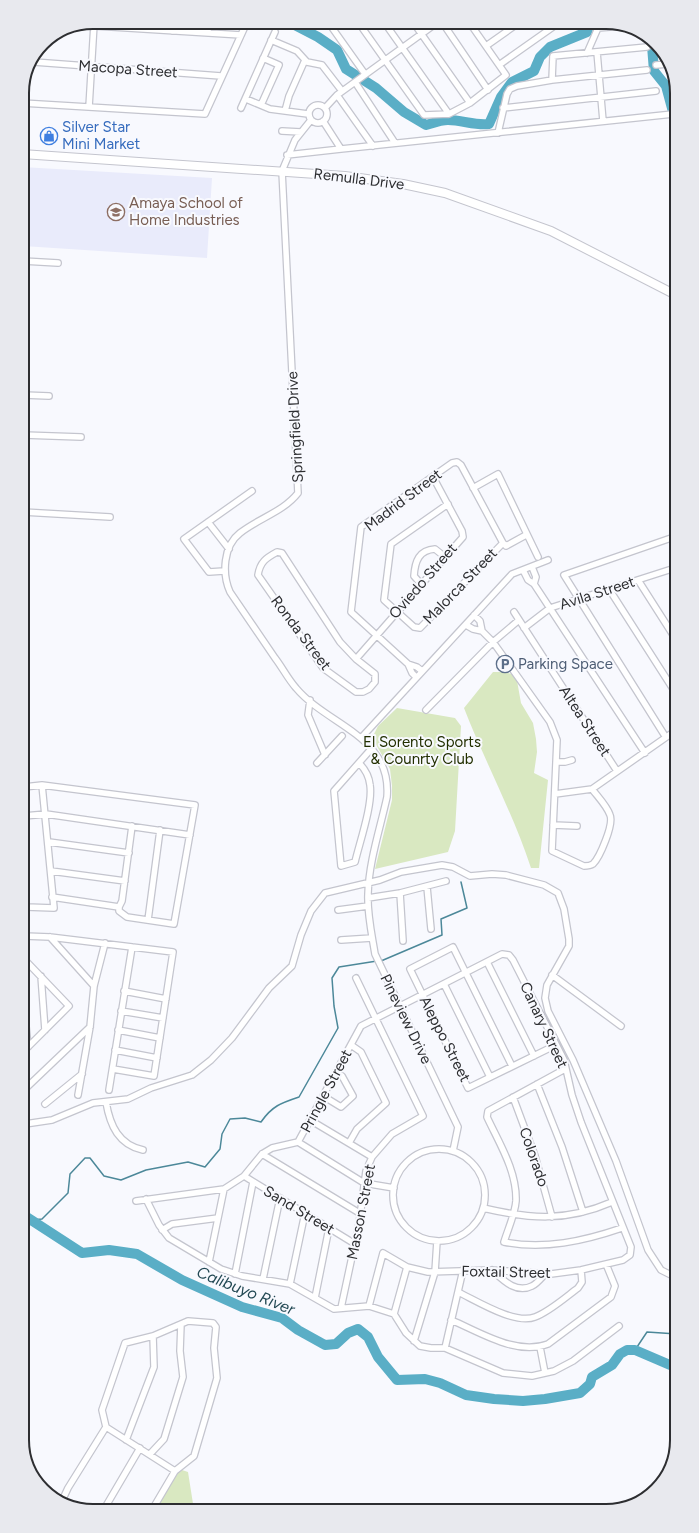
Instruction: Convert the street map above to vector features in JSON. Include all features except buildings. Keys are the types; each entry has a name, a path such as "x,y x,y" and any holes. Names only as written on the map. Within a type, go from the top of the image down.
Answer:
{"main road":[{"name":"Remulla Drive","path":"29,154 345,176 403,184 445,193 551,231 670,292"}],"street":[{"path":"89,107 94,29"},
{"path":"159,29 241,35"},
{"path":"29,103 205,114 221,76 244,29"},
{"path":"332,29 395,143"},
{"path":"363,29 424,115 449,114 470,103 506,75 474,29"},
{"path":"389,29 449,114"},
{"path":"418,29 470,103"},
{"path":"325,108 340,93 428,29"},
{"path":"447,29 488,90"},
{"path":"486,46 510,29"},
{"path":"499,65 550,29"},
{"path":"587,53 598,29"},
{"path":"241,108 275,32"},
{"path":"271,40 297,51 307,62 324,66 373,146"},
{"path":"552,80 553,56 647,47"},
{"path":"597,52 603,121"},
{"path":"261,105 279,65 263,58"},
{"path":"285,111 289,96 305,60"},
{"name":"Macopa Street","path":"38,62 221,76"},
{"path":"656,65 663,64"},
{"path":"498,133 503,108 510,89 517,86 599,74 647,70"},
{"path":"503,108 656,91"},
{"path":"246,99 270,109 308,114"},
{"path":"314,105 320,105 325,108 327,116 323,121 316,123 311,120 308,114 314,105"},
{"path":"287,155 670,114"},
{"path":"282,171 287,155 295,140 311,120"},
{"path":"323,121 341,149"},
{"path":"282,131 301,132"},
{"name":"Springfield Drive","path":"282,171 298,493 292,501 239,533 229,549 224,571 225,582 230,592 296,688 361,738 372,748 384,767 388,789 369,883"},
{"path":"29,262 58,264"},
{"path":"29,395 49,396"},
{"path":"29,434 81,437"},
{"name":"Madrid Street","path":"422,671 417,667 408,664 351,612 361,527 452,463 457,462 461,465 473,488"},
{"path":"502,543 473,488 498,474 526,535 538,557"},
{"name":"Oviedo Street","path":"356,659 462,537 462,531 433,477"},
{"path":"224,571 209,572 184,539 252,492"},
{"name":"Malorca Street","path":"448,504 391,544 384,600 414,628 420,628 502,543 506,546 526,535"},
{"path":"29,512 110,516"},
{"path":"208,522 229,549"},
{"path":"665,736 564,575 670,539"},
{"path":"421,584 414,576 415,564 418,557 426,550 435,549 445,557"},
{"name":"Ronda Street","path":"277,552 282,553 340,642 356,659 375,674 375,682 363,692 356,692 323,668 258,575 259,567 264,560 277,552"},
{"path":"361,738 512,574 548,560"},
{"path":"532,567 536,577 534,584"},
{"path":"523,570 528,580 534,584 645,753"},
{"name":"Avila Street","path":"524,628 550,608 670,571"},
{"path":"638,580 670,630"},
{"path":"609,589 670,684"},
{"name":"Altea Street","path":"514,612 617,771"},
{"path":"474,615 480,621 482,631 493,642 550,722 557,740 552,851 584,866 590,866 594,863 604,845 611,819 610,813 592,789"},
{"path":"426,710 493,642 519,620"},
{"path":"466,625 473,630 482,631"},
{"name":"Madrid Street","path":"408,664 412,673 416,677"},
{"path":"310,700 308,715 325,755"},
{"path":"555,794 592,789 645,753 670,734"},
{"path":"317,763 342,736"},
{"path":"359,763 368,775 370,796 355,862 341,866 334,791 372,748"},
{"path":"556,762 572,760"},
{"path":"29,786 42,785 195,805 174,924 127,918 119,911 122,901 132,826"},
{"path":"29,907 54,908 49,842 42,785"},
{"path":"29,816 46,814 190,835"},
{"path":"553,824 576,826"},
{"path":"148,920 160,830"},
{"path":"49,842 129,853"},
{"path":"29,1123 52,1120 82,1106 93,1103 128,1099 151,1088 192,1075 211,1060 232,1038 268,988 292,966 306,922 325,893 369,883 401,872 442,865 453,867 470,876 500,874 552,888 561,898 569,946 547,985 545,998 551,1020 573,1060 611,1148 648,1250 661,1270 670,1275"},
{"path":"51,871 125,881"},
{"path":"368,898 400,894 446,881"},
{"name":"Pineview Drive","path":"369,883 368,906 375,954 458,1127 453,1151"},
{"path":"427,887 431,929"},
{"path":"400,894 403,941"},
{"path":"52,897 119,907"},
{"path":"338,910 368,906"},
{"path":"29,936 50,936 173,952 154,1076 113,1069"},
{"path":"50,936 94,986"},
{"path":"341,940 372,938"},
{"path":"78,1095 83,1074 90,1027 94,986 105,943"},
{"path":"109,1090 132,947"},
{"name":"Aleppo Street","path":"466,973 453,947 410,969 468,1088 556,1045"},
{"name":"Canary Street","path":"399,1006 502,954 512,957 564,1060 565,1069 581,1122 622,1228 631,1247 630,1256"},
{"path":"487,962 534,1056"},
{"path":"29,964 69,1006 29,1045"},
{"path":"466,973 512,1066"},
{"path":"552,975 621,1026"},
{"path":"41,976 45,1030"},
{"path":"356,978 376,1018"},
{"path":"444,984 490,1077"},
{"path":"124,990 166,999"},
{"name":"Pringle Street","path":"136,1201 224,1189 244,1176 262,1154 272,1148 298,1142 361,1026 399,1006"},
{"path":"121,1011 163,1018"},
{"name":"Masson Street","path":"341,1308 361,1214 366,1171 372,1156 392,1134 423,1116 376,1018"},
{"path":"29,1085 90,1027"},
{"path":"118,1030 160,1038"},
{"path":"349,1143 357,1129 386,1103 361,1052 351,1045"},
{"path":"115,1050 157,1058"},
{"path":"565,1069 488,1111 487,1117 511,1170 515,1186 516,1201 504,1242 523,1246 567,1243 622,1228"},
{"path":"323,1096 341,1107 353,1096 342,1076 336,1073"},
{"path":"45,1104 83,1074"},
{"path":"537,1084 562,1147 584,1212"},
{"name":"Colorado","path":"513,1097 536,1156 552,1217"},
{"path":"106,1102 117,1135 126,1143 143,1150"},
{"path":"310,1120 372,1156"},
{"path":"298,1142 364,1183 394,1188"},
{"path":"434,1149 453,1151 468,1159 476,1166 484,1186 483,1208 475,1223 468,1230 451,1239 437,1241 418,1235 404,1224 395,1205 394,1188 404,1166 412,1158 422,1152 434,1149"},
{"path":"262,1154 361,1214"},
{"name":"Sand Street","path":"244,1176 355,1244"},
{"path":"235,1274 253,1182"},
{"path":"209,1262 224,1189"},
{"path":"263,1279 280,1198"},
{"path":"146,1199 162,1230 169,1238 221,1269 235,1274 290,1284 328,1307 341,1308 369,1306 394,1314 414,1341 425,1347 445,1348 503,1373 525,1376 545,1373 573,1361 619,1326"},
{"path":"483,1208 513,1215 563,1217 584,1212 612,1202"},
{"path":"290,1284 305,1213"},
{"path":"162,1230 172,1224 218,1218"},
{"path":"315,1298 329,1228"},
{"path":"414,1341 435,1272 437,1241"},
{"name":"Foxtail Street","path":"369,1306 383,1253 407,1267 435,1272 492,1270 546,1273 581,1270 623,1260 630,1256"},
{"path":"451,1320 514,1346 540,1347 548,1344 611,1297 614,1286 606,1264"},
{"path":"394,1314 407,1267"},
{"path":"445,1348 463,1270"},
{"path":"492,1270 507,1284 521,1289 533,1286 546,1273"},
{"path":"458,1292 514,1318 527,1320 536,1317 578,1288 582,1282 581,1270"},
{"path":"156,1504 175,1471 194,1456 218,1378 214,1348 216,1327 213,1323 188,1321 153,1336 128,1342 124,1346 102,1410 106,1427 175,1471"},
{"path":"150,1454 164,1439 183,1377 180,1351 181,1324"},
{"path":"126,1440 154,1367 153,1336"},
{"path":"540,1347 545,1373"},
{"path":"64,1496 106,1427"},
{"path":"107,1504 140,1448"}],"shaded area":[{"name":"Amaya School of Home Industries","path":"29,167 212,178 207,258 29,246"}],"green space":[{"path":"493,672 504,672 516,675 521,703 533,723 536,739 537,752 534,773 548,780 539,868 531,868 516,827 464,708"},
{"name":"El Sorento Sports & Counrty Club","path":"397,708 455,718 461,726 455,831 448,852 375,869 392,800 392,786 390,769 374,741 374,734 378,726"},
{"path":"182,1470 188,1472 193,1504 157,1504 175,1475"}],"waterway":[{"path":"303,29 318,37 337,50 346,69 376,88 404,112 426,125 448,120 489,124 501,97 512,82 534,71 540,57 550,47 587,32 588,29"},
{"path":"652,49 654,71 666,86 670,101"},
{"path":"381,961 442,935 441,919 467,908 461,882"},
{"path":"32,1220 42,1219 68,1193 70,1174 85,1158 90,1158 104,1176 121,1180 146,1170 188,1162 205,1167 220,1149 222,1134 230,1119 245,1118 261,1122 269,1112 277,1106 299,1097 338,1028 334,1006 332,978 339,967 377,961"},
{"name":"Calibuyo River","path":"29,1219 82,1253 109,1250 137,1254 182,1280 242,1307 282,1318 298,1330 325,1345 336,1344 348,1333 358,1329 368,1337 378,1357 397,1380 425,1379 440,1383 466,1395 523,1401 580,1393 590,1384 592,1377 612,1365 620,1354 627,1350 635,1350 670,1365"},
{"path":"635,1350 647,1332 670,1334"}],"place":[{"name":"Silver Star Mini Market","path":"49,136"},
{"name":"Amaya School of Home Industries","path":"116,212"},
{"name":"Parking Space","path":"505,664"}]}
